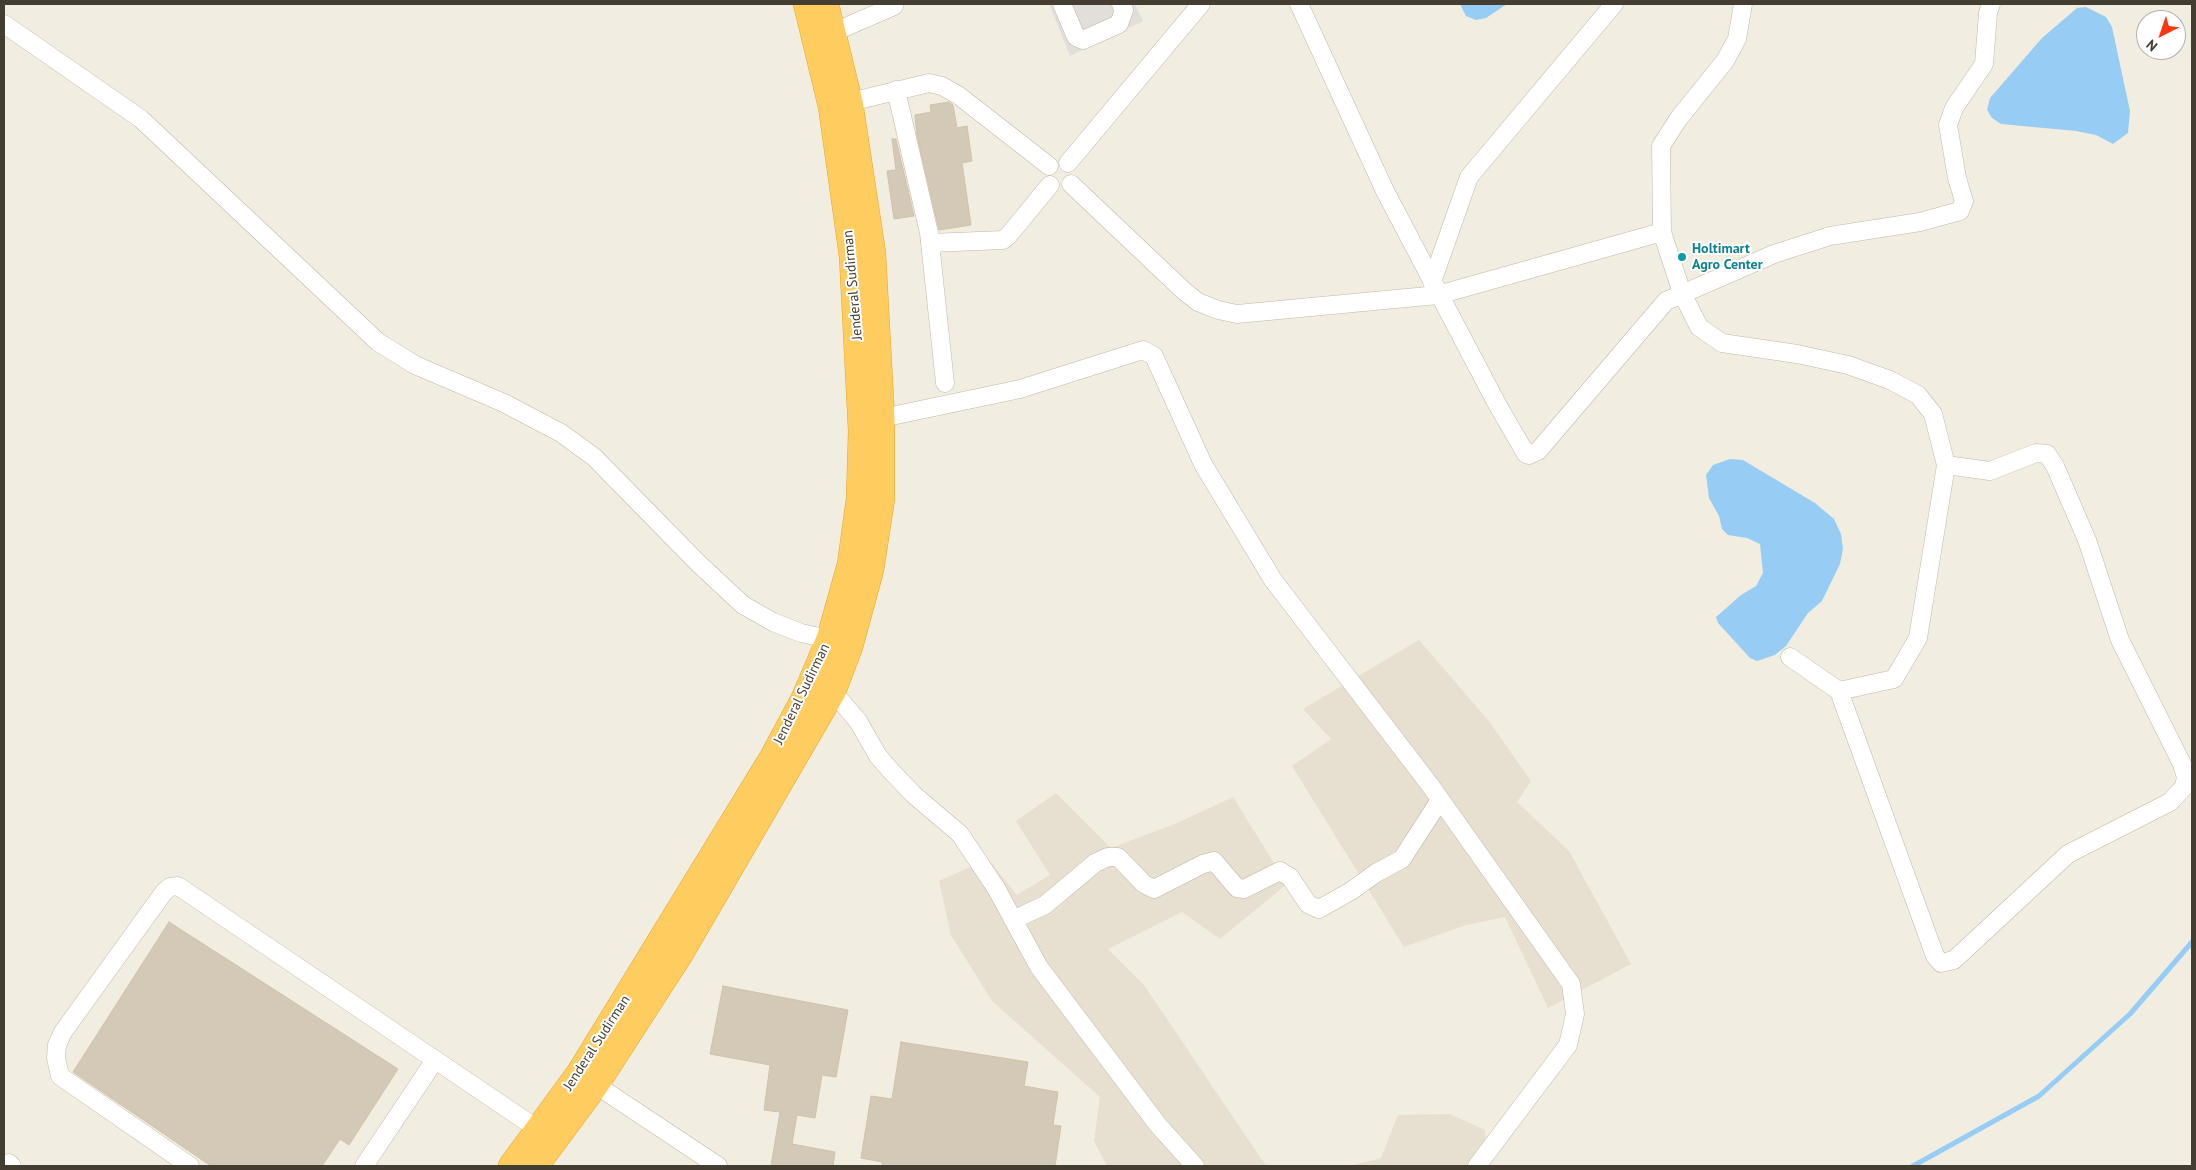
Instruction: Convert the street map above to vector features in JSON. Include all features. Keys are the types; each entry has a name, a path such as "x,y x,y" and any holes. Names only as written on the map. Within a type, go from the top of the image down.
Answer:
{"highway":[{"name":"Jenderal Sudirman","path":"511,1166 539,1130 584,1064 768,764 804,698 829,639 850,564 860,498 861,431 852,257 840,105 806,4"},
{"path":"536,1166 596,1085 680,955 834,692 850,647 871,570 882,499 882,418 873,253 840,105 834,32 826,4"}],"street":[{"path":"1062,4 1076,37 1083,40 1119,24 1124,10 1122,4"},
{"path":"1068,163 1201,4"},
{"path":"1299,4 1385,191 1497,404 1526,454 1529,455 1538,451 1666,301 1774,254 1830,236 1920,222 1945,217 1960,211 1964,201 1957,178 1948,125 1954,108 1984,64 1988,13 1992,4"},
{"path":"1435,288 1469,177 1614,4"},
{"path":"1743,4 1737,40 1725,61 1679,118 1661,146 1662,232 1682,293 1699,327 1722,343 1797,354 1848,365 1890,380 1918,395 1933,414 1946,465 1918,638 1894,679 1839,691"},
{"path":"834,32 894,6"},
{"path":"4,24 88,81 141,120 378,342 416,365 504,403 561,433 594,457 698,563 743,605 773,622 801,633 829,639"},
{"path":"840,105 929,83 949,89 1049,166"},
{"path":"896,90 930,243 945,383"},
{"path":"1060,161 1068,163 1074,171 1071,184 1063,189 1050,185 1046,178 1049,166 1060,161"},
{"path":"1071,184 1184,291 1198,302 1218,310 1236,314 1435,288 1662,232"},
{"path":"930,243 1003,240 1050,185"},
{"path":"882,418 1020,389 1143,350 1150,353 1158,361 1203,464 1273,580 1440,800 1571,984 1575,1014 1572,1031 1562,1056 1477,1166"},
{"path":"1790,657 1839,691 1935,956 1941,963 1954,960 2068,854 2170,802 2184,787 2186,778 2182,764 2120,640 2087,540 2055,466 2047,454 2036,453 1990,472 1946,465"},
{"path":"834,692 858,721 878,756 891,771 914,795 960,834 985,871 1038,967 1158,1125 1194,1166"},
{"path":"1013,920 1045,905 1095,864 1108,857 1118,857 1144,884 1154,889 1203,864 1214,861 1237,888 1244,889 1280,871 1290,877 1308,904 1320,909 1352,891 1376,873 1402,859 1440,800"},
{"path":"190,1166 60,1076 56,1058 57,1045 63,1032 170,887 178,886 539,1130"},
{"path":"364,1166 435,1060"},
{"path":"596,1085 718,1166"}],"shaded area":[{"path":"1049,4 1135,4 1143,21 1070,56"},
{"path":"1419,640 1488,720 1531,781 1517,802 1569,851 1631,964 1548,1008 1505,917 1466,925 1404,947 1292,766 1331,739 1303,709"},
{"path":"1056,793 1111,848 1175,824 1233,797 1287,884 1220,939 1182,912 1108,949 1144,985 1266,1166 1107,1166 1094,1141 1100,1097 992,1001 951,935 939,881 988,859 1017,895 1050,875 1016,821"},
{"path":"1450,1114 1485,1130 1486,1151 1475,1166 1350,1166 1381,1158 1398,1115"}],"water":[{"path":"1460,4 1507,4 1486,18 1476,20 1466,16"},
{"path":"2086,7 2106,17 2112,27 2130,111 2128,133 2113,144 2096,135 2076,131 2001,124 1992,118 1987,110 1990,98 2042,38 2077,8"},
{"path":"1730,459 1743,460 1815,503 1834,519 1841,534 1843,549 1840,564 1822,601 1808,613 1786,646 1775,655 1757,661 1750,658 1718,623 1716,617 1741,595 1756,586 1763,573 1760,544 1747,538 1728,535 1722,529 1719,516 1709,498 1706,475 1713,465"}],"building":[{"path":"949,102 953,105 957,128 967,126 972,161 962,163 971,225 939,230 917,136 915,115 931,112 930,105"},
{"path":"892,139 896,139 914,216 894,219 887,171 896,170"},
{"path":"169,922 398,1069 349,1145 340,1139 322,1166 211,1166 73,1072"},
{"path":"723,986 848,1010 836,1077 822,1075 815,1118 797,1115 792,1144 835,1152 833,1166 771,1166 780,1112 764,1110 770,1065 710,1054"},
{"path":"901,1042 1028,1062 1024,1086 1058,1092 1053,1125 1061,1126 1055,1166 882,1166 882,1162 861,1158 871,1096 892,1099"}],"waterway":[{"path":"1913,1166 2039,1096 2130,1014 2192,942"}],"place":[{"name":"Holtimart Agro Center","path":"1682,257"}]}
